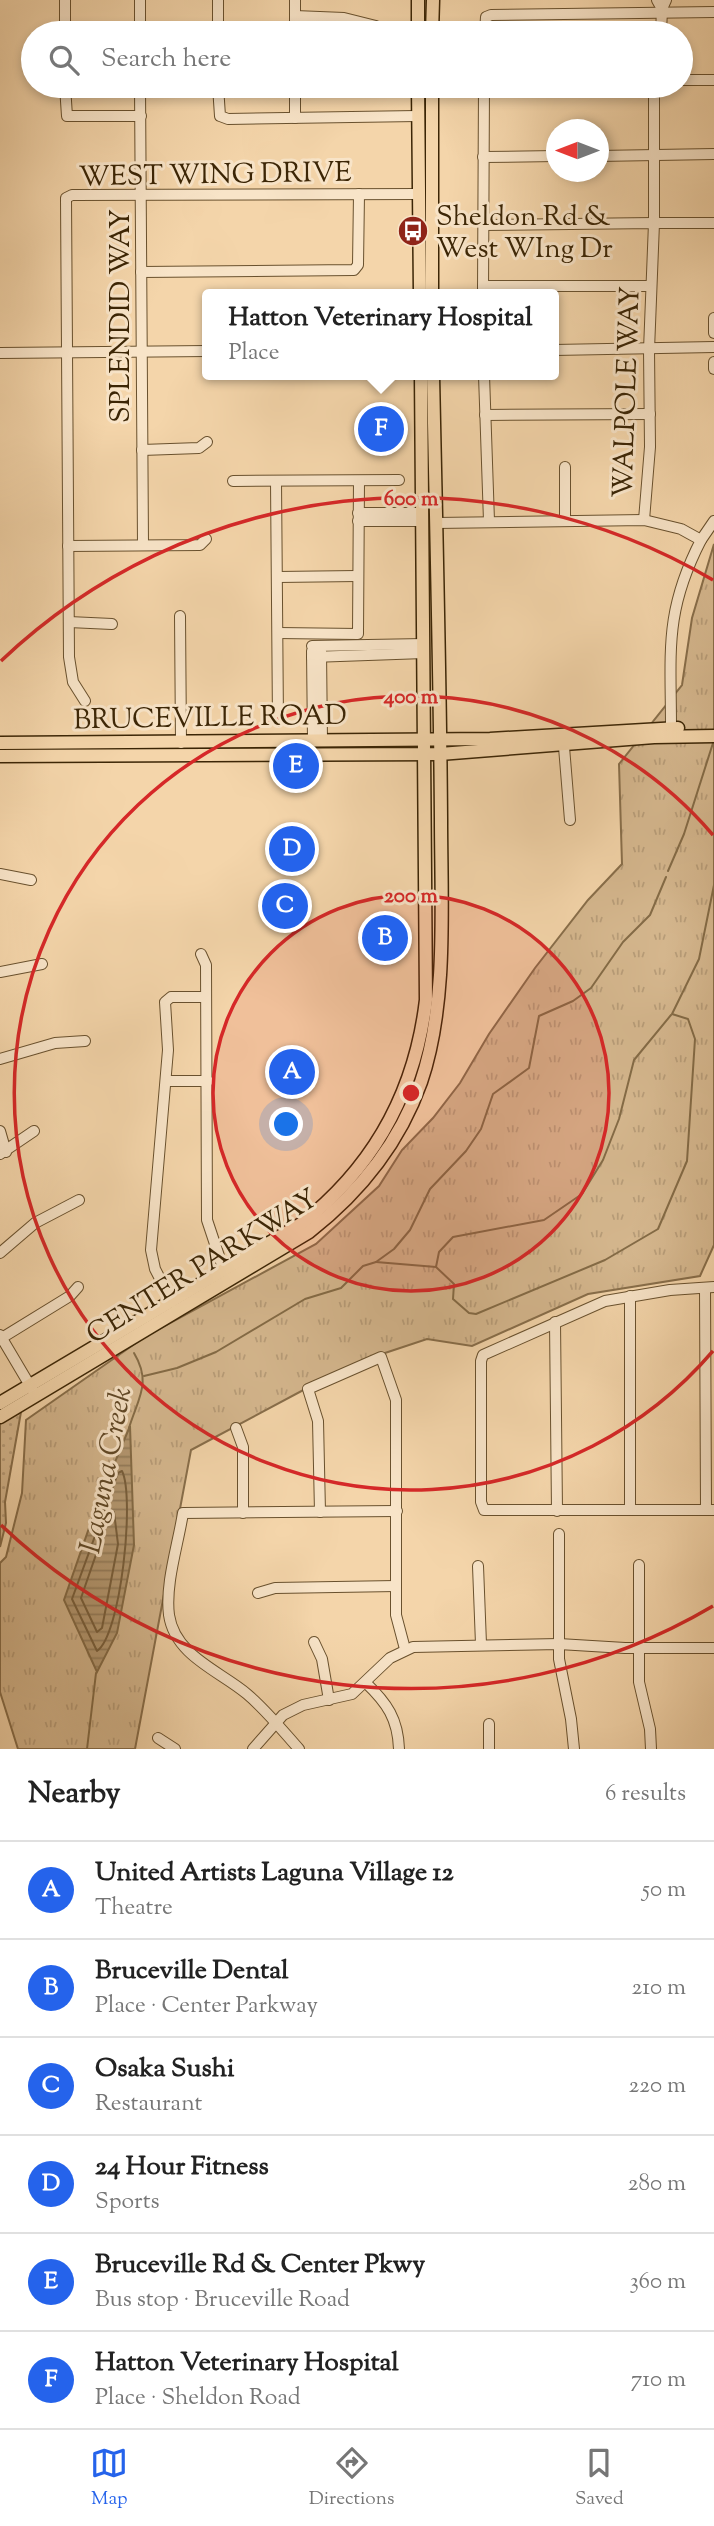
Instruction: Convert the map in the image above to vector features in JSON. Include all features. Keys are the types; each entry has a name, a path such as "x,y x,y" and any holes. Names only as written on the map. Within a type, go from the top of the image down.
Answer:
{"main road":[{"path":"418,0 418,21"},
{"path":"432,21 433,0"},
{"path":"418,98 420,289"},
{"path":"432,98 432,289"},
{"path":"421,380 427,519"},
{"path":"427,519 433,380"},
{"name":"CENTER PARKWAY","path":"0,1403 33,1391 294,1242 329,1216 360,1186 395,1138 416,1093 425,1044 424,648 427,519"},
{"name":"CENTER PARKWAY","path":"0,1417 33,1391 301,1224 349,1181 391,1122 425,1044 438,1004 440,740 427,519"},
{"name":"BRUCEVILLE ROAD","path":"0,743 181,743 425,738 490,740 671,728 714,736"},
{"name":"BRUCEVILLE ROAD","path":"0,756 440,754 564,747 714,728"},
{"path":"239,754 245,749 287,747 312,741"},
{"path":"426,911 432,917 438,955"}],"street":[{"path":"65,0 65,21"},
{"path":"140,0 140,21"},
{"path":"218,0 218,21"},
{"path":"295,0 295,21"},
{"path":"486,21 486,17 491,15 662,5 714,12"},
{"path":"295,16 356,21"},
{"path":"693,80 714,80"},
{"path":"66,98 67,116 141,116"},
{"name":"SPLENDID WAY","path":"140,98 143,545"},
{"path":"219,98 220,116 228,119 417,116"},
{"path":"295,98 295,118"},
{"path":"484,98 484,289"},
{"name":"WALPOLE WAY","path":"644,520 650,414 654,98"},
{"path":"609,156 714,154"},
{"path":"483,157 546,156"},
{"name":"WEST WING DRIVE","path":"85,701 73,682 69,622 66,198 72,195 141,194 419,194"},
{"path":"141,272 354,271 358,265 359,194"},
{"path":"483,225 714,223"},
{"path":"526,289 650,286"},
{"path":"714,318 714,333"},
{"path":"559,350 714,347"},
{"path":"0,353 202,352"},
{"path":"714,362 714,369"},
{"path":"484,380 489,521"},
{"path":"485,415 650,414"},
{"path":"142,450 199,448 208,442"},
{"path":"565,467 565,521"},
{"path":"233,481 399,480"},
{"path":"276,481 278,721"},
{"path":"278,633 358,634 359,481"},
{"path":"358,517 489,521 644,520 681,529 701,540"},
{"path":"671,728 673,613 682,580 714,520"},
{"path":"68,546 200,545 206,539"},
{"path":"278,577 357,576"},
{"path":"180,616 181,743"},
{"path":"69,622 112,624"},
{"path":"312,741 317,634"},
{"path":"317,651 424,648"},
{"path":"564,747 569,782 570,820"},
{"path":"0,874 31,880"},
{"path":"201,954 206,965 207,1220 224,1271"},
{"path":"0,972 42,964"},
{"path":"172,1302 155,1269 151,1250 168,1050 165,1002 171,997 206,997"},
{"path":"0,1059 55,1043 85,1041"},
{"path":"166,1081 208,1080"},
{"path":"0,1131 3,1153 34,1131"},
{"path":"0,1253 35,1223 79,1200"},
{"path":"33,1391 1,1337 70,1296 78,1287"},
{"path":"710,1287 710,1510 491,1513 484,1510 481,1502 483,1355 595,1305 630,1296 710,1287"},
{"path":"630,1296 630,1510"},
{"path":"555,1322 557,1511"},
{"path":"320,1512 318,1421 308,1389 381,1357 396,1400 397,1622 405,1649"},
{"path":"236,1428 243,1447 243,1513"},
{"path":"299,1749 245,1692 184,1648 174,1632 169,1616 183,1513 397,1511"},
{"path":"559,1534 560,1675 572,1719 574,1749"},
{"path":"639,1565 639,1682 648,1718 651,1749"},
{"path":"478,1566 481,1644"},
{"path":"257,1593 275,1588 396,1586"},
{"path":"314,1642 322,1659 329,1700"},
{"path":"253,1749 275,1722 292,1710 345,1697 366,1683 384,1664 405,1649 423,1645 559,1644 714,1648"},
{"path":"366,1683 390,1709 397,1727 399,1749"},
{"path":"489,1724 489,1749"},
{"path":"158,1738 174,1749"}],"green space":[{"path":"714,544 714,1245 700,1276 588,1294 472,1346 427,1339 382,1354 309,1387 191,1450 135,1749 18,1749 0,1692 0,1563 6,1557 22,1493 26,1420 146,1336 316,1244 379,1186 402,1150 433,1118 460,1083 489,1034 535,968 588,900 622,864 619,764 682,685 692,618"},
{"path":"21,1412 5,1502 6,1523 0,1547 0,1424"}],"water":[{"path":"130,1426 134,1545 117,1633 97,1672 64,1600 97,1505"}],"waterway":[{"name":"Laguna Creek","path":"668,871 684,834 713,743"},
{"name":"Laguna Creek","path":"144,1376 177,1368 216,1352 305,1299 341,1288 363,1266 376,1262 394,1249 410,1230 430,1189 466,1151 481,1129 493,1094 529,1068 539,1016 573,1001 591,988 623,942 650,915 666,877"},
{"name":"Laguna Creek","path":"436,1267 454,1284 453,1299 469,1313 476,1314 605,1260 658,1229 687,1161 695,1039 688,1019 672,1014 699,959 714,885"},
{"name":"Laguna Creek","path":"376,1262 436,1267 439,1252 453,1237 544,1220 582,1194 603,1160 619,1119 634,1060 671,1015"},
{"name":"Laguna Creek","path":"129,1428 143,1382 134,1353"},
{"name":"Laguna Creek","path":"87,1749 96,1673"}],"place":[{"name":"Sheldon Rd & West WIng Dr","path":"413,231"},
{"name":"Hatton Veterinary Hospital","path":"381,429"},
{"name":"Bruceville Rd & Center Pkwy","path":"296,766"},
{"name":"24 Hour Fitness","path":"292,849"},
{"name":"Osaka Sushi","path":"285,906"},
{"name":"Bruceville Dental","path":"385,938"},
{"name":"United Artists Laguna Village 12","path":"292,1072"}]}
